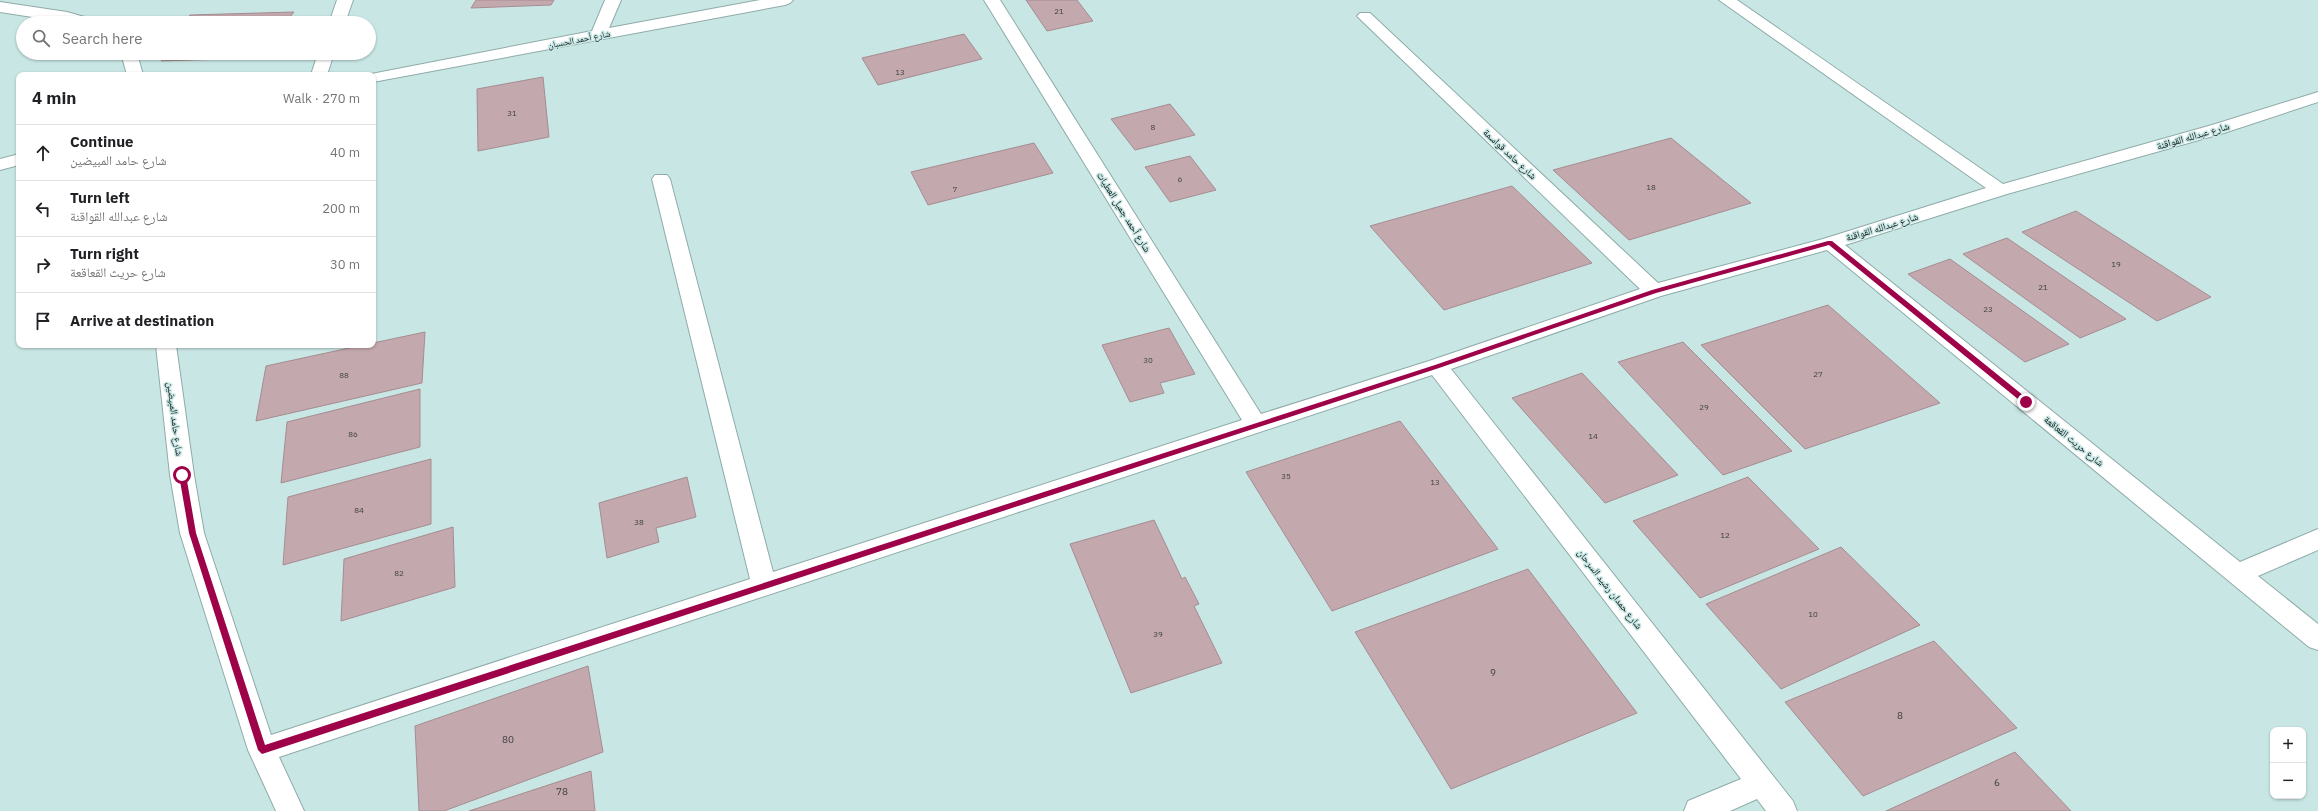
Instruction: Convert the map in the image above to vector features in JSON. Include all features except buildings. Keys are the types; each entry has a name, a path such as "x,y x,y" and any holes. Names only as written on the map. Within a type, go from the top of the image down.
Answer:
{"street":[{"path":"339,16 345,0"},
{"path":"598,36 613,0"},
{"name":"شارع أحمد الحسبان","path":"376,76 785,0"},
{"name":"شارع أحمد جميل العطيات","path":"992,0 1256,424"},
{"path":"1727,0 2000,190"},
{"path":"0,7 60,16"},
{"name":"شارع حامد قواسمة","path":"1365,16 1654,291"},
{"path":"131,60 134,72"},
{"path":"320,72 324,60"},
{"name":"شارع عبدالله القواقنة","path":"262,750 1437,366 1654,291 1830,243 2000,190 2218,129 2318,98"},
{"path":"0,165 16,160"},
{"path":"661,179 764,586"},
{"name":"شارع حريث القعاقعة","path":"1830,243 2318,639"},
{"name":"شارع حامد المبيضين","path":"166,348 192,533 262,750 290,811"},
{"name":"شارع حمدان رشيد السرحان","path":"1437,366 1783,811"},
{"path":"2237,574 2318,539"},
{"path":"1698,811 1761,784"}],"route":[{"path":"182,475 192,533 223,623 262,750 1437,366 1654,291 1830,243 2026,402"}]}
